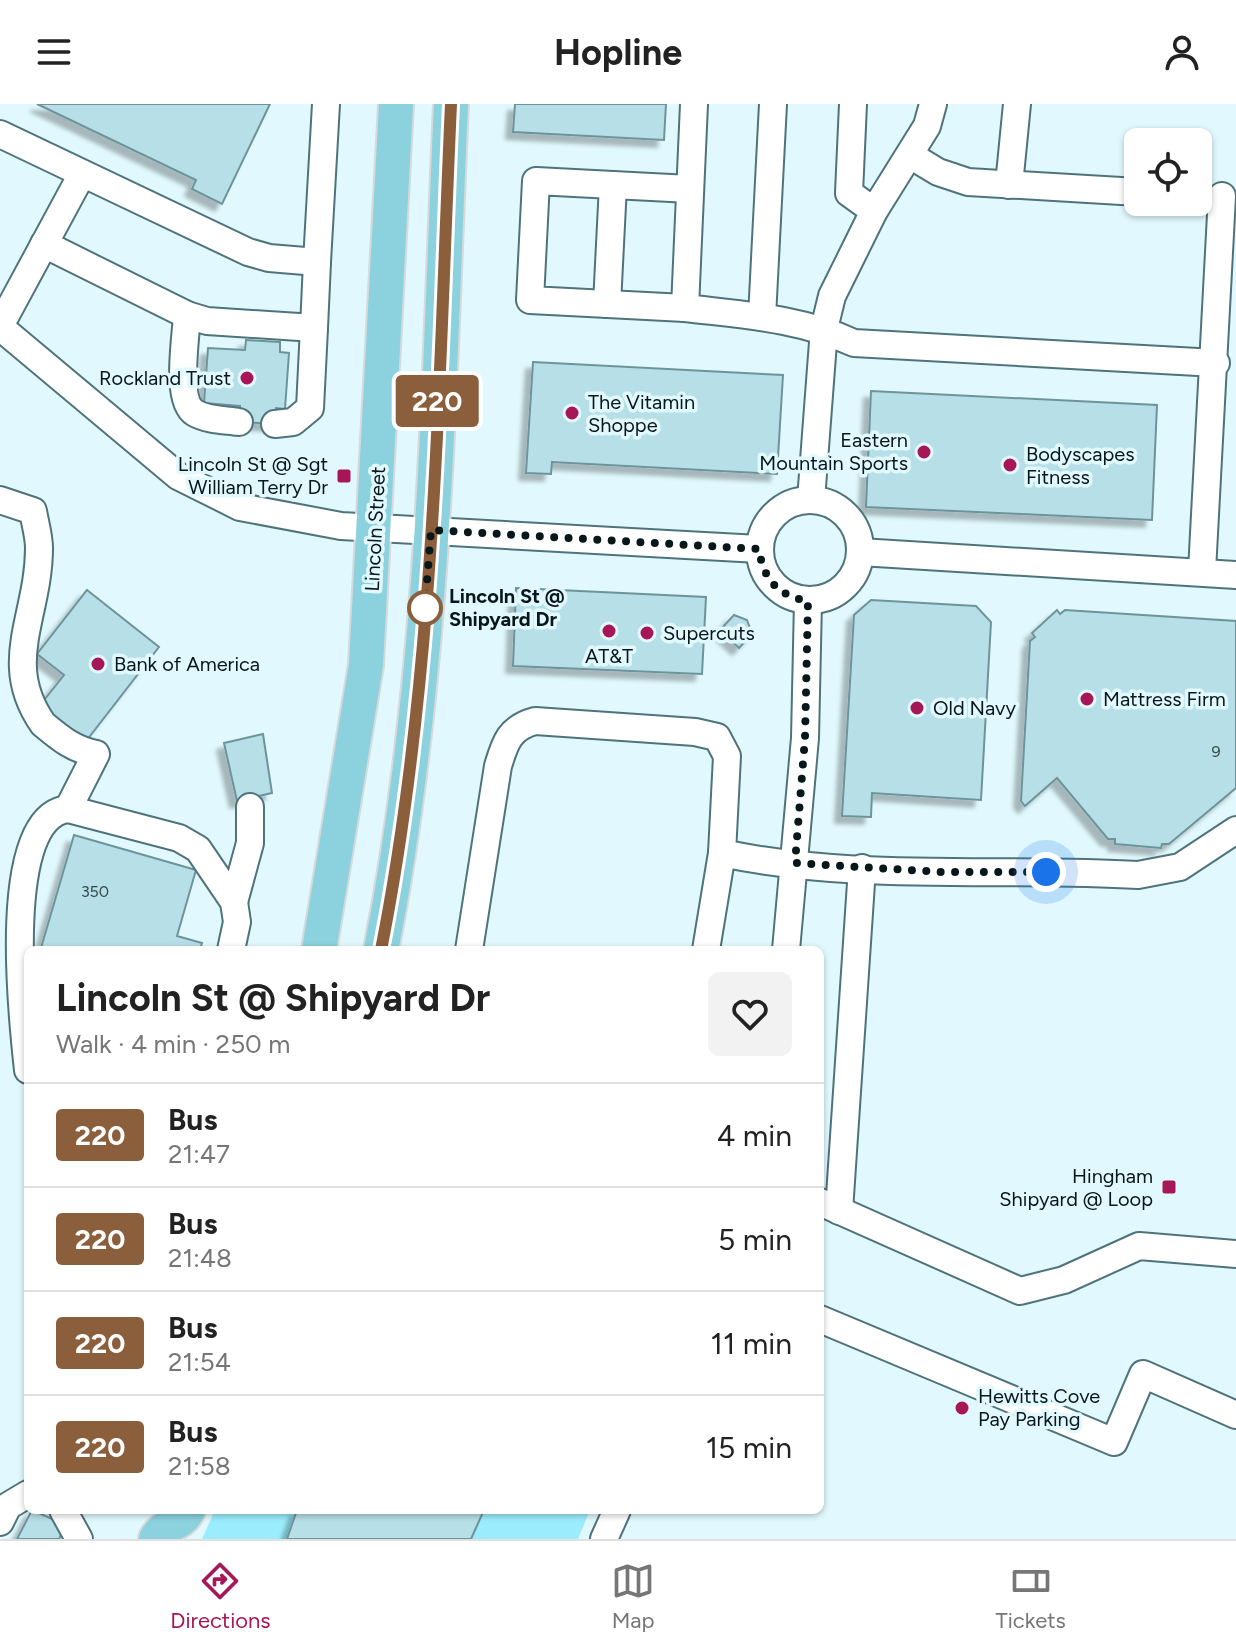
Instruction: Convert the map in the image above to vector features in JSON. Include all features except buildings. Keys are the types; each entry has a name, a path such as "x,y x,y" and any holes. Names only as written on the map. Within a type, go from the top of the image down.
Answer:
{"main road":[{"name":"Lincoln Street","path":"320,946 366,665 376,528 396,104"},
{"path":"382,946 411,773 431,530 451,104"},
{"path":"156,1527 185,1518 186,1514"}],"street":[{"path":"275,424 293,422 310,408 326,104"},
{"path":"685,308 694,104"},
{"path":"762,317 773,104"},
{"path":"853,104 849,193 874,211"},
{"path":"811,500 824,329 832,296 874,211 927,126 933,104"},
{"path":"1009,185 1017,104"},
{"path":"0,134 248,252 269,258 317,262"},
{"path":"910,155 952,179 1124,191"},
{"path":"82,174 0,327 168,468 212,494 240,507 341,526 759,549"},
{"path":"690,189 536,181 530,300 685,308 762,317 824,329 854,343 1216,363"},
{"path":"607,304 613,185"},
{"path":"1202,571 1216,363 1219,196"},
{"path":"44,244 187,315 207,321 314,328"},
{"path":"187,315 183,393 187,407 198,414 239,422"},
{"path":"0,500 33,511 39,548 35,574 7,651 7,670 30,714 74,749 96,754 68,809"},
{"path":"811,500 840,510 851,522 860,552 856,569 847,584 833,595 808,601 783,594 770,582 762,567 759,549 770,520 795,502 811,500"},
{"path":"860,552 1235,574"},
{"path":"786,946 805,738 808,601"},
{"path":"470,946 498,766 505,742 521,725 535,721 650,728 717,737 727,756 722,853 707,946"},
{"path":"232,946 237,922 234,902 250,843 250,807"},
{"path":"24,1035 13,938 18,873 38,822 58,810 68,809 179,838 198,849 234,902"},
{"path":"722,853 862,868 1155,873 1180,867 1236,830"},
{"path":"862,868 830,1206 1020,1291 1064,1280 1139,1246 1236,1254"},
{"path":"824,1321 1114,1442 1143,1374 1236,1415"},
{"path":"0,1522 8,1506 24,1496"},
{"path":"65,1514 79,1539"},
{"path":"604,1539 615,1514"}],"shaded area":[{"path":"213,1514 588,1514 578,1539 202,1539"}],"bus line":[{"name":"220","path":"382,946 411,773 420,674 431,530 451,104"}],"place":[{"name":"Rockland Trust","path":"247,378"},
{"name":"The Vitamin Shoppe","path":"572,413"},
{"name":"Eastern Mountain Sports","path":"924,452"},
{"name":"Bodyscapes Fitness","path":"1010,465"},
{"name":"Lincoln St @ Sgt William Terry Dr","path":"344,476"},
{"name":"Lincoln St @ Shipyard Dr","path":"425,608"},
{"name":"AT&T","path":"609,631"},
{"name":"Supercuts","path":"647,633"},
{"name":"Bank of America","path":"98,664"},
{"name":"Mattress Firm","path":"1087,699"},
{"name":"Old Navy","path":"917,708"},
{"name":"Hingham Shipyard @ Loop","path":"1169,1187"},
{"name":"Hewitts Cove Pay Parking","path":"962,1408"}],"route":[{"path":"425,608 431,530 759,549 762,567 770,582 783,594 808,601 805,738 795,863 941,872 1046,872"}]}
